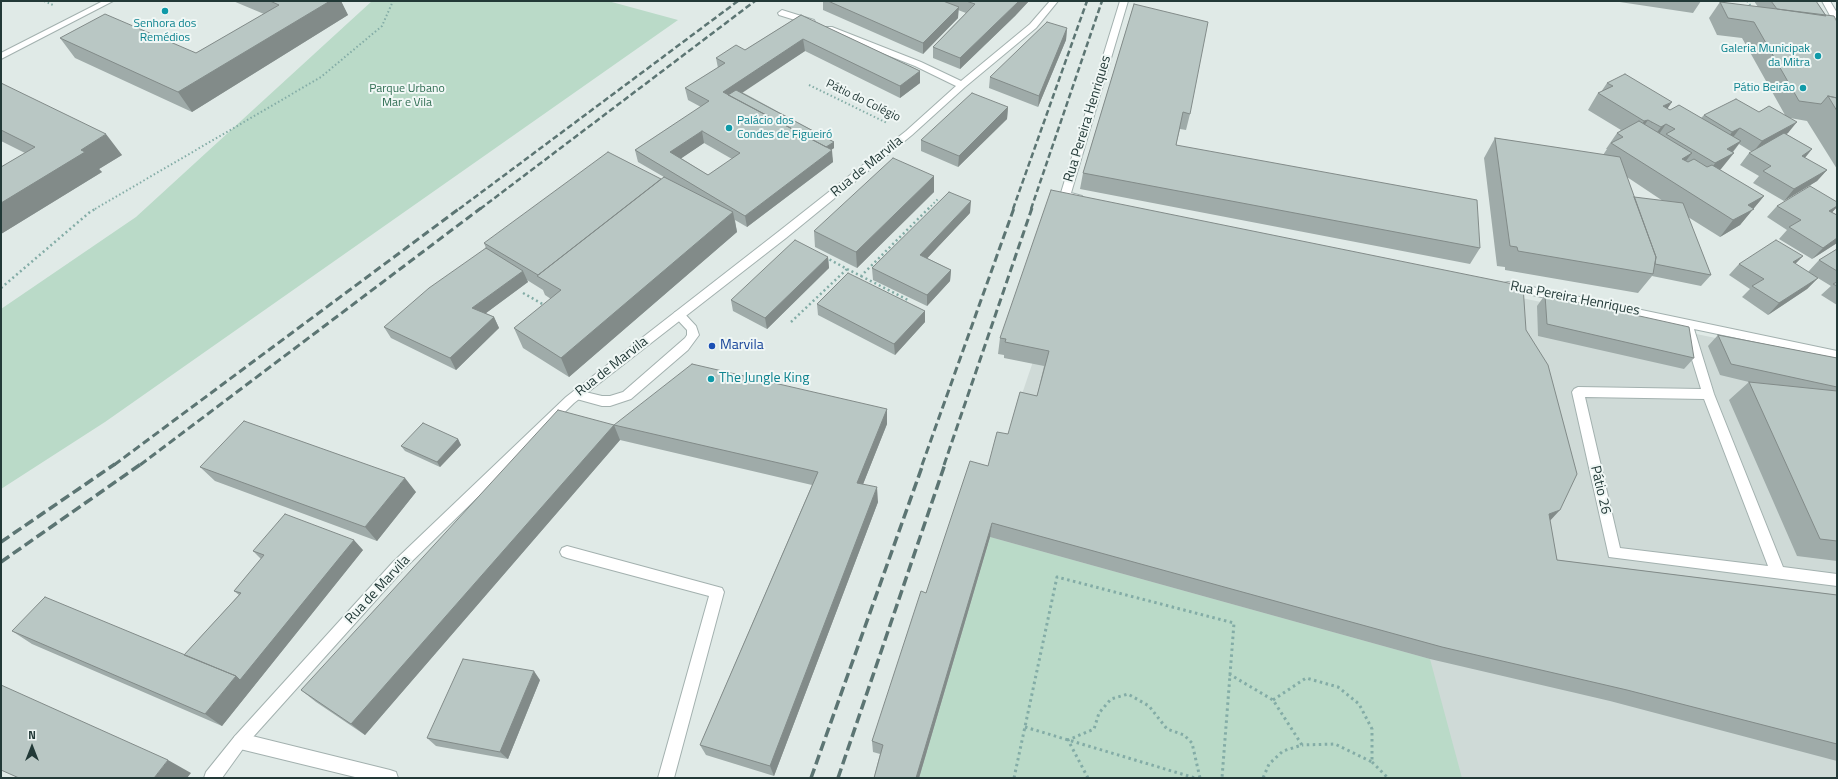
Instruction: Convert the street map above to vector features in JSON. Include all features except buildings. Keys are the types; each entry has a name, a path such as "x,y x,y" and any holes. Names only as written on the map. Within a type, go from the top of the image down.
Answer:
{"street":[{"path":"1,56 110,1"},
{"name":"Rua de Marvila","path":"212,778 240,742 398,566 577,395 909,133 962,85 1034,26 1054,1"},
{"name":"Rua Pereira Henriques","path":"1088,200 1065,196 1124,1"},
{"path":"1826,1 1837,21"},
{"path":"782,13 814,23 918,64 962,85"},
{"name":"Rua Pereira Henriques","path":"1500,284 1837,355"},
{"path":"577,395 602,401 610,401 627,396 689,341 692,335 692,329 690,324 679,315"},
{"path":"1686,322 1708,394 1778,573"},
{"name":"Pátio 26","path":"1708,394 1578,392 1614,553 1837,580"},
{"path":"567,552 717,592 666,778"},
{"path":"240,742 390,778"}],"path":[{"path":"48,3 53,1"},
{"path":"1,288 90,212 321,77 382,26 393,1"},
{"path":"1747,1 1757,14"},
{"name":"Pátio do Colégio","path":"809,85 909,133"},
{"path":"861,276 939,198"},
{"path":"820,255 908,300"},
{"path":"791,322 847,269"},
{"path":"523,293 550,308"},
{"path":"1014,778 1057,577 1234,623 1222,778"},
{"path":"1229,674 1273,700 1302,744"},
{"path":"1273,700 1306,678 1338,687 1359,704 1372,729 1372,762"},
{"path":"1068,740 1094,729 1099,713 1111,699 1128,694 1149,706 1155,716 1167,729 1184,735 1192,743 1200,778"},
{"path":"1025,727 1194,778"},
{"path":"1068,740 1088,778"},
{"path":"1263,778 1269,764 1283,751 1302,744 1335,744 1372,762 1388,778"}],"shaded area":[{"path":"1085,208 1837,363 1837,778 896,778 937,645"}],"green space":[{"name":"Parque Urbano Mar e Vila","path":"372,1 608,1 678,20 105,422 1,489 1,309 136,217"},
{"path":"990,537 1430,659 1462,778 919,778"}],"railway":[{"path":"459,209 738,1"},
{"path":"480,209 755,1"},
{"path":"1013,209 1087,1"},
{"path":"1031,209 1102,1"},
{"path":"114,465 460,208"},
{"path":"140,465 481,208"},
{"path":"922,465 1014,208"},
{"path":"944,465 1032,208"},
{"path":"1,542 115,464"},
{"path":"1,562 141,464"},
{"path":"811,778 923,464"},
{"path":"838,778 945,464"}],"place":[{"name":"Senhora dos Remédios","path":"165,11"},
{"name":"Galeria Municipak da Mitra","path":"1818,56"},
{"name":"Pátio Beirão","path":"1803,88"},
{"name":"Palácio dos Condes de Figueiró","path":"729,128"},
{"name":"Marvila","path":"712,346"},
{"name":"The Jungle King","path":"711,379"}]}
